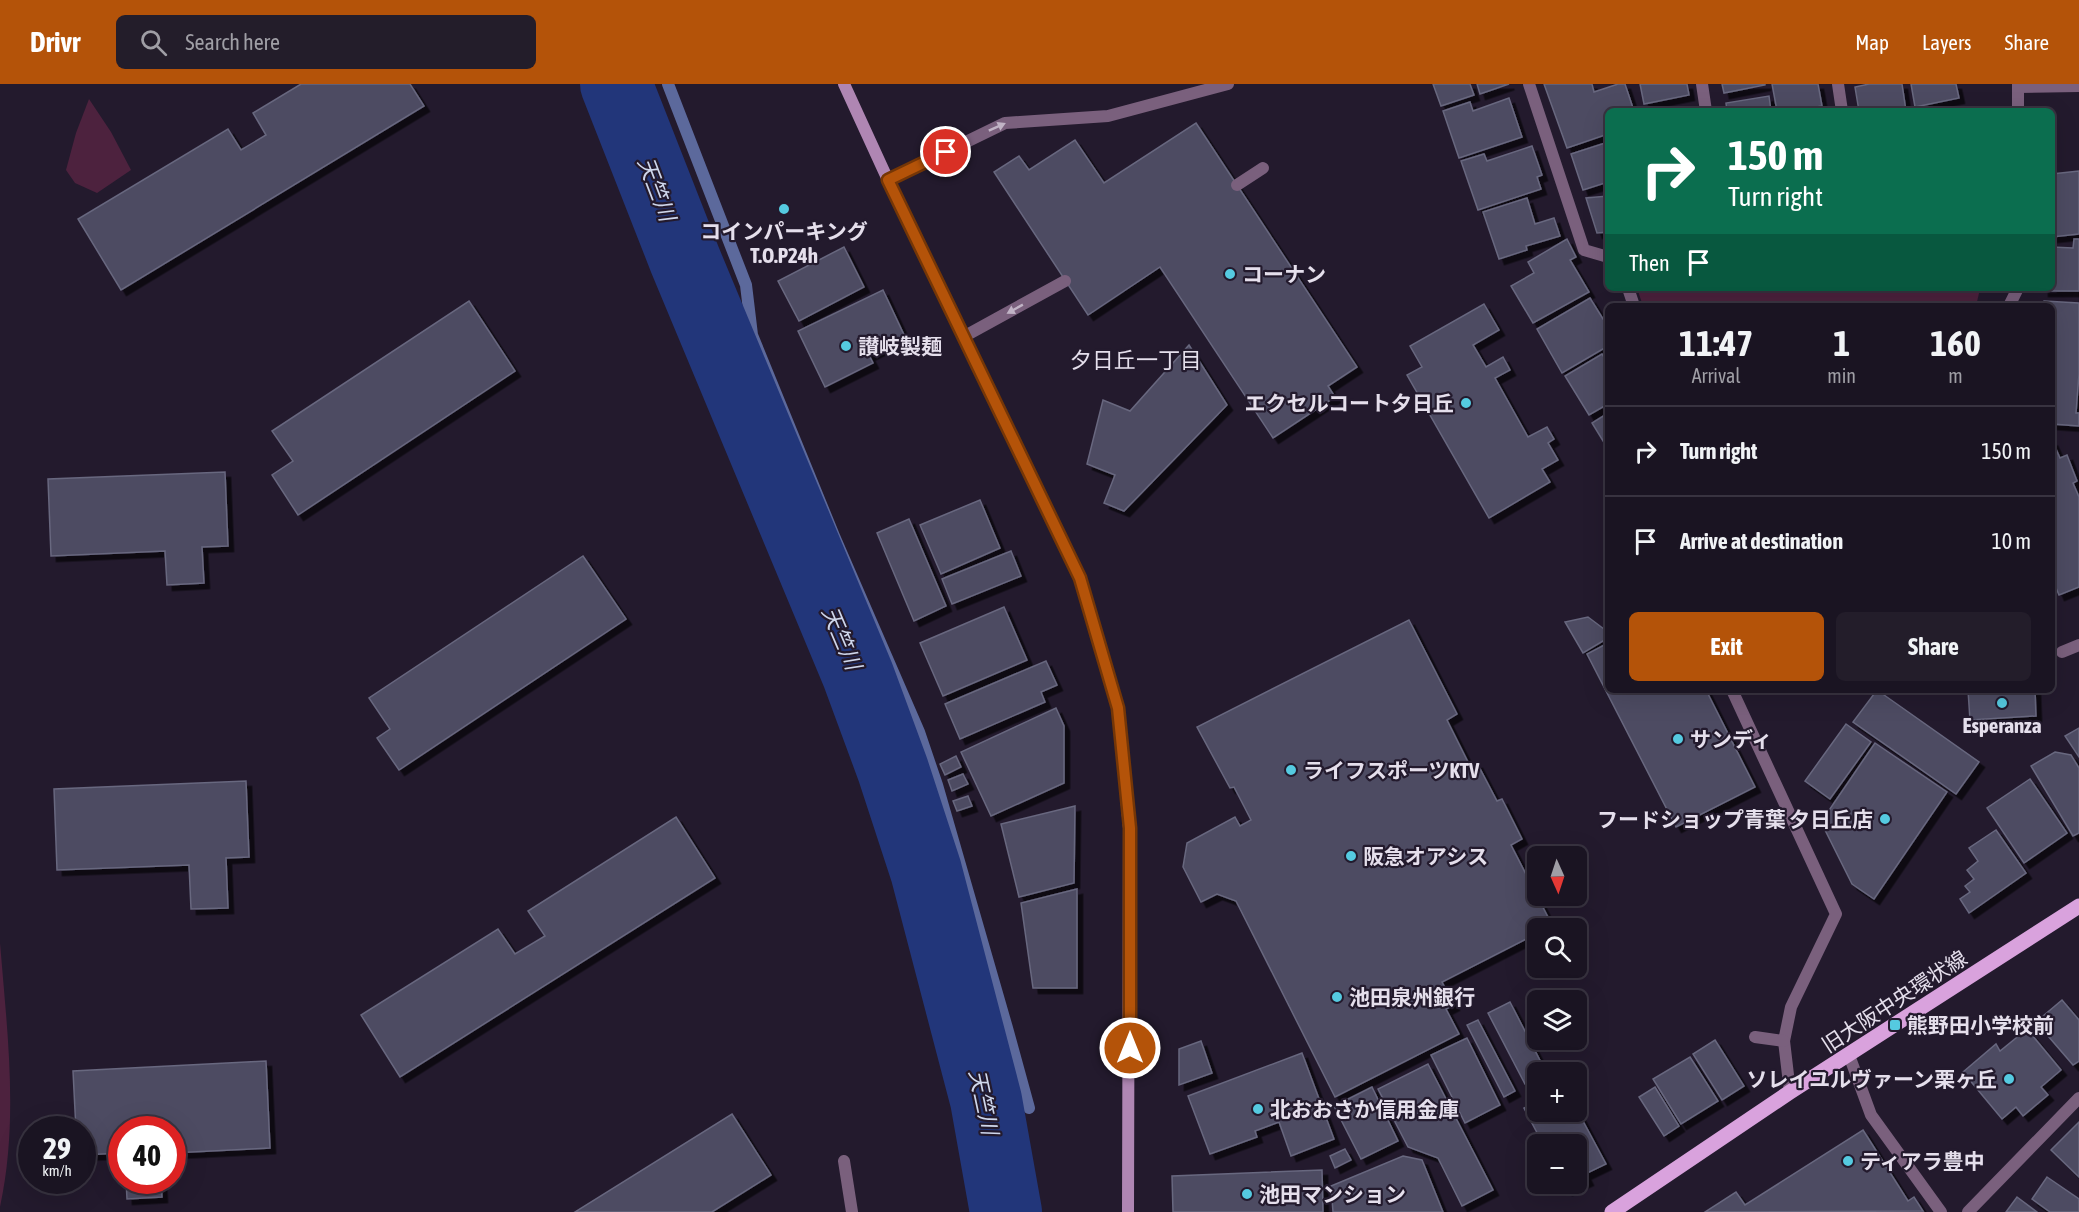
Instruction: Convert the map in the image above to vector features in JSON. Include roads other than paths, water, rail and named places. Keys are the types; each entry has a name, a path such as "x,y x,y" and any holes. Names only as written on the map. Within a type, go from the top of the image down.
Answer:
{"main road":[{"name":"旧大阪中央環状線","path":"1612,1212 1790,1092 2079,906"}],"street":[{"path":"844,84 1080,578 1118,708 1130,828 1128,1212"},
{"path":"888,180 1005,123 1108,116 1228,84"},
{"path":"1529,84 1584,250 1605,256"},
{"path":"1702,84 1706,108"},
{"path":"1838,84 1842,108"},
{"path":"2018,108 2018,85 2079,86"},
{"path":"1237,185 1263,168"},
{"path":"964,336 1065,281"},
{"path":"2062,652 2079,645"},
{"path":"1733,693 1836,914 1791,1007 1784,1041 1790,1092"},
{"path":"1755,1037 1784,1041"},
{"path":"1849,1054 1871,1115 1941,1212"},
{"path":"1968,1212 2079,1098"},
{"path":"844,1161 852,1212"}],"waterway":[{"name":"天竺川","path":"616,84 685,260 858,675 893,770 926,871 986,1100 1006,1212"},
{"path":"668,84 746,285 752,335 834,536 919,732 937,785 1029,1108"}],"place":[{"name":"コインパーキング T.O.P24h","path":"784,209"},
{"name":"コーナン","path":"1230,274"},
{"name":"讃岐製麺","path":"846,346"},
{"name":"エクセルコート夕日丘","path":"1466,403"},
{"name":"Esperanza","path":"2002,703"},
{"name":"サンディ","path":"1678,739"},
{"name":"ライフスポーツKTV","path":"1291,770"},
{"name":"フードショップ青葉 夕日丘店","path":"1885,819"},
{"name":"阪急オアシス","path":"1351,856"},
{"name":"池田泉州銀行","path":"1337,997"},
{"name":"熊野田小学校前","path":"1895,1025"},
{"name":"ソレイユルヴァーン栗ヶ丘","path":"2009,1079"},
{"name":"北おおさか信用金庫","path":"1258,1109"},
{"name":"ティアラ豊中","path":"1848,1161"},
{"name":"池田マンション","path":"1247,1194"}],"district":[{"name":"夕日丘一丁目","path":"1136,360"}]}
